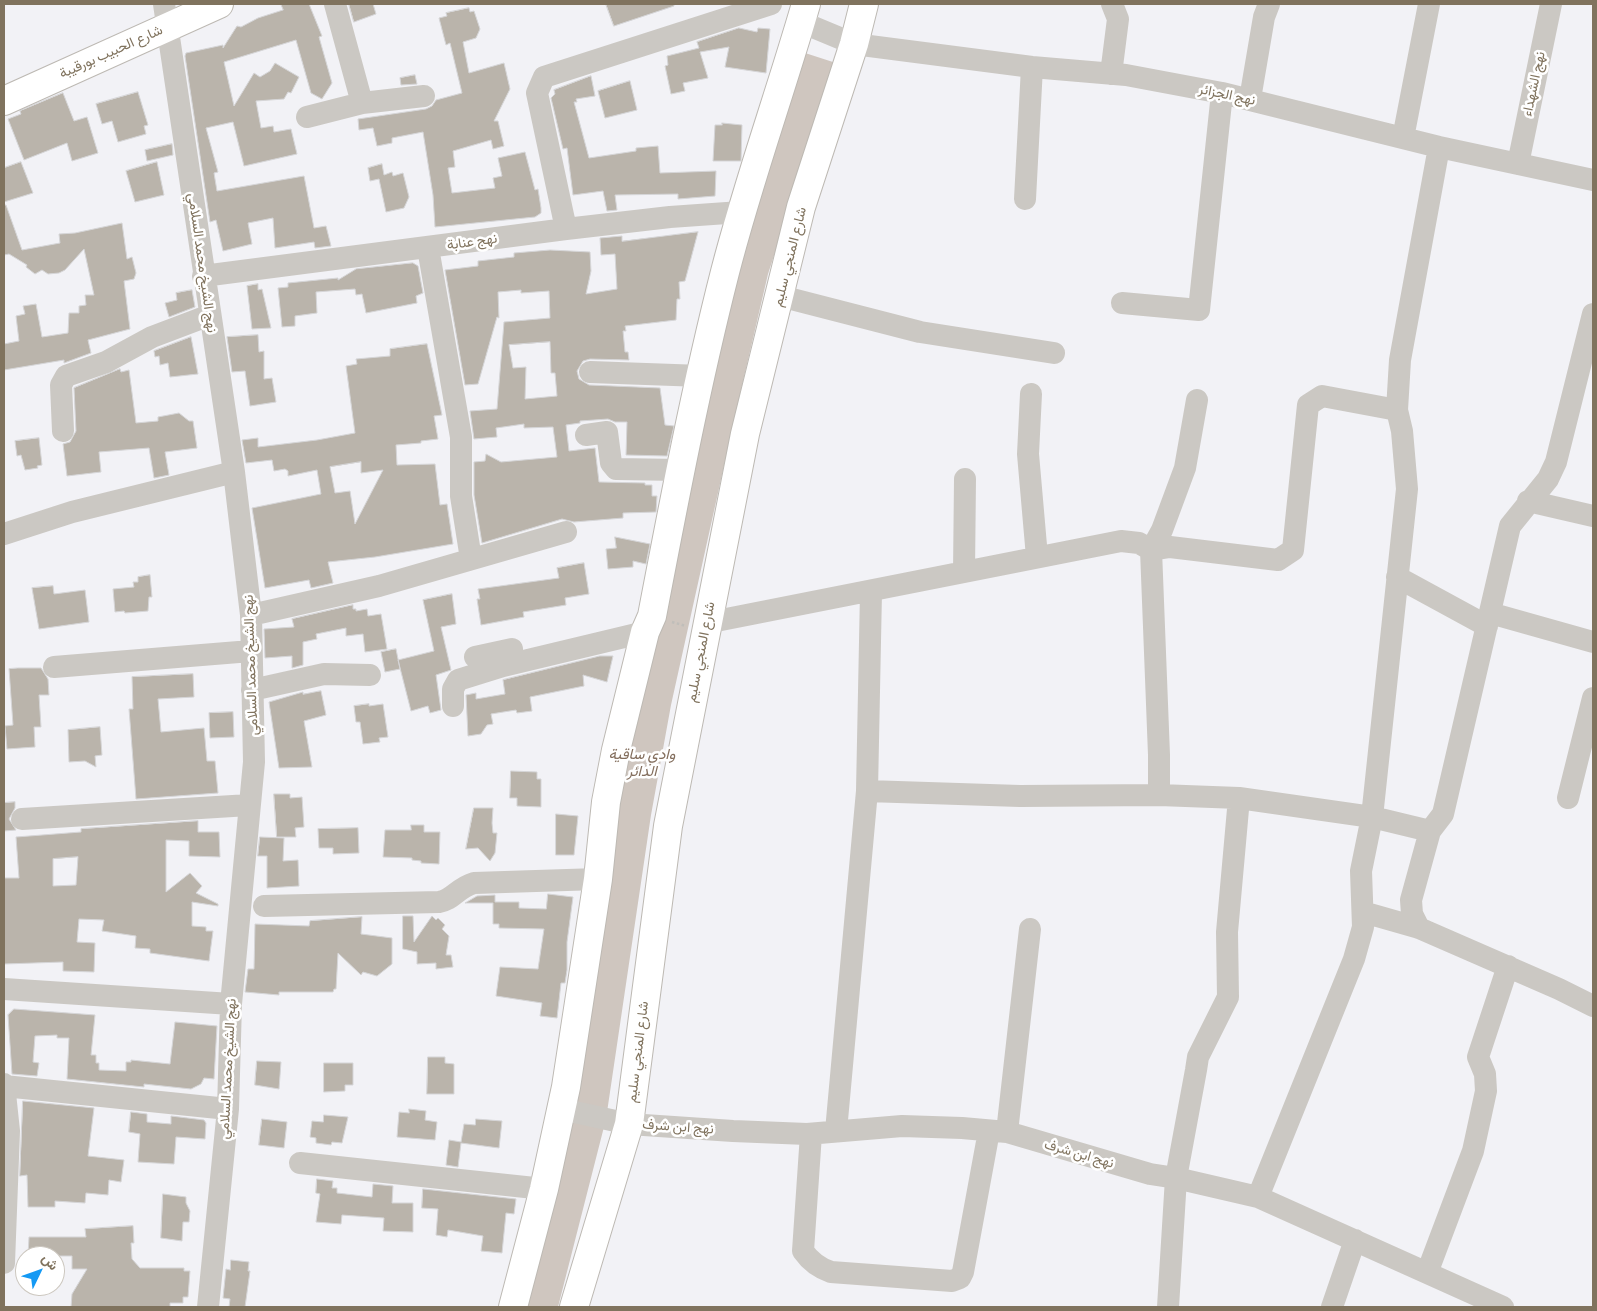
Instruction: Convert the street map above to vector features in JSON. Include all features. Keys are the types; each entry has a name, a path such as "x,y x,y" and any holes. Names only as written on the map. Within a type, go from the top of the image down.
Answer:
{"main road":[{"name":"شارع الحبيب بورقيبة","path":"4,101 166,15 219,4"},
{"name":"شارع المنجي سليم","path":"574,1307 622,1123 668,826 706,623 745,434 801,207 854,44 864,4"},
{"path":"513,1307 565,1110 598,879 606,802 616,750 648,624 702,376 741,212 803,13"}],"street":[{"path":"335,4 362,103"},
{"path":"566,229 537,94 544,77 771,4"},
{"path":"1111,74 1118,19 1112,4"},
{"path":"1250,100 1264,17 1269,4"},
{"path":"1403,138 1429,4"},
{"name":"نهج الشهداء","path":"1518,164 1551,4"},
{"name":"نهج الجزائر","path":"803,13 854,44 1032,67 1111,74 1222,93 1439,147 1518,164 1592,176"},
{"name":"نهج الشيخ محمد السلامي","path":"166,15 234,472 251,615 254,762 231,1004 228,1109 208,1307"},
{"path":"1025,199 1032,67"},
{"path":"1122,303 1199,310 1222,93"},
{"path":"307,117 362,103 424,96"},
{"path":"1258,1197 1354,959 1362,927 1361,871 1372,817 1407,489 1402,431 1397,410 1400,360 1439,147"},
{"name":"نهج عنابة","path":"204,276 566,229 670,217 741,212"},
{"path":"428,248 461,437 461,496 472,559"},
{"path":"780,296 920,332 1054,353"},
{"path":"1419,928 1412,914 1411,900 1430,831 1443,814 1510,526 1548,479 1556,462 1593,314"},
{"path":"63,431 61,386 66,376 106,362 152,337 210,315"},
{"path":"590,372 702,376"},
{"path":"1031,394 1028,454 1037,557"},
{"path":"706,623 872,592 1121,541 1139,543 1151,550 1170,547 1278,560 1293,550 1308,405 1322,396 1397,410"},
{"path":"1159,795 1151,550 1162,530 1185,468 1197,400"},
{"path":"586,434 607,432 611,463 616,469 681,470"},
{"path":"4,534 72,512 234,472"},
{"path":"964,572 965,479"},
{"path":"1528,502 1593,516"},
{"path":"251,615 379,586 566,532"},
{"path":"1397,577 1489,619 1593,642"},
{"path":"836,1131 867,791 872,592"},
{"path":"475,657 648,624"},
{"path":"453,706 453,689 458,680 648,624"},
{"path":"54,667 251,651"},
{"path":"252,690 324,674 370,675"},
{"path":"1568,798 1584,779 1593,698"},
{"path":"867,791 1020,796 1159,795 1239,798 1372,817 1430,831"},
{"path":"1168,1307 1176,1178 1198,1057 1228,997 1227,932 1239,798"},
{"path":"22,819 249,805"},
{"path":"264,906 439,902 451,898 463,886 474,884 598,879"},
{"path":"1363,912 1419,928 1508,966 1593,1006"},
{"path":"811,1134 803,1251 808,1257 821,1269 830,1272 952,1281 960,1278 964,1272 998,1131 1030,928"},
{"path":"1427,1273 1473,1151 1486,1090 1485,1074 1478,1057 1508,966"},
{"path":"4,989 231,1004"},
{"path":"4,1263 6,1131 4,1085 228,1109"},
{"name":"نهج ابن شرف","path":"565,1110 622,1123 811,1134 902,1126 998,1131 1150,1174 1176,1178 1258,1197 1504,1307"},
{"path":"300,1163 544,1189"},
{"path":"1332,1307 1355,1240"}],"water":[{"name":"وادي ساقية الدائر","path":"802,52 836,63 768,274 671,705 651,815 606,1119 558,1307 523,1307 624,761 734,267"}],"building":[{"path":"281,4 309,4 322,36 319,37 332,83 322,99 311,93 296,40 224,62 234,106 254,73 260,77 270,71 275,63 299,77 291,93 288,92 284,99 256,101 261,128 273,126 274,132 291,129 297,154 244,166 233,122 206,128 218,172 214,173 217,191 304,176 314,228 326,226 331,246 315,248 314,242 275,248 273,218 248,223 252,244 223,251 216,220 210,222 185,56 186,53 223,45 223,48 237,26 241,27 258,18 283,10"},
{"path":"349,4 373,4 376,14 354,22"},
{"path":"606,4 674,4 674,6 614,26"},
{"path":"469,8 470,12 474,11 480,29 476,38 463,42 469,73 504,63 510,89 494,121 498,121 504,146 493,149 491,140 453,151 455,167 448,168 452,193 495,188 493,178 502,176 498,158 525,152 535,190 538,189 541,213 535,217 435,227 433,195 423,132 392,138 392,143 377,146 373,128 359,130 358,119 426,109 432,106 436,100 462,93 450,43 446,45 439,18 447,16 446,13"},
{"path":"739,28 757,32 758,28 770,29 766,73 725,67 729,47 700,52 708,78 683,83 685,91 671,94 665,66 668,65 667,56 699,48 697,42"},
{"path":"415,75 417,84 401,85 400,78"},
{"path":"591,76 595,96 576,99 577,102 574,102 589,158 636,151 636,148 658,146 660,173 716,171 715,196 678,199 678,194 615,195 617,210 607,211 603,191 573,195 567,148 563,149 551,98 555,94 554,90"},
{"path":"630,81 637,110 605,118 598,91"},
{"path":"138,92 148,125 144,126 146,134 118,142 112,121 102,124 96,104"},
{"path":"63,93 74,121 87,117 98,153 72,161 67,143 24,160 8,119 21,114 20,111"},
{"path":"722,123 742,125 741,161 713,161 715,125 722,125"},
{"path":"172,144 173,155 147,161 145,150"},
{"path":"21,162 33,193 4,202 4,168"},
{"path":"157,162 164,195 135,202 126,171"},
{"path":"382,164 384,175 392,172 393,176 403,173 409,197 404,208 386,212 379,179 370,181 368,168"},
{"path":"4,205 6,205 22,250 60,243 59,234 75,233 122,223 127,259 132,257 136,273 134,279 124,281 130,329 88,340 91,353 64,363 64,360 4,370 4,344 19,341 16,316 25,314 23,306 36,304 42,337 68,333 69,313 79,313 79,306 86,305 85,295 94,295 84,249 65,270 59,273 48,274 42,270 35,274 26,267 27,265 9,254 4,255"},
{"path":"698,232 685,281 679,282 680,299 677,299 676,320 625,326 626,331 623,331 625,352 628,352 629,360 590,359 583,361 577,371 579,379 589,385 660,388 665,425 674,426 667,456 626,455 627,422 615,422 608,419 580,421 580,423 566,425 569,451 595,448 599,482 645,483 645,485 652,485 652,496 657,496 656,512 623,513 623,518 574,522 562,519 482,543 474,495 474,462 485,461 486,454 501,462 557,457 553,427 524,428 524,424 496,428 497,437 474,439 470,411 497,409 504,322 550,318 549,291 521,293 521,290 498,292 499,318 497,317 478,384 465,385 445,270 478,266 478,261 514,257 514,253 550,250 590,252 591,271 586,294 617,289 615,254 601,255 600,238 622,236 622,241","holes":["550,342 551,373 555,373 557,396 525,399 526,367 513,368 509,345"]},
{"path":"413,263 418,266 423,293 416,296 417,303 366,313 362,294 356,295 355,289 316,292 317,313 295,316 295,326 282,327 278,288 288,287 288,283 338,278 338,280 356,269"},
{"path":"258,284 258,290 262,289 271,328 252,329 247,286"},
{"path":"192,290 195,307 169,317 165,303 177,300 176,293"},
{"path":"258,335 259,352 264,351 264,379 272,378 276,402 250,406 245,371 232,372 227,337"},
{"path":"191,337 198,374 170,377 168,363 160,365 159,356 155,357 154,351"},
{"path":"427,344 442,415 434,416 438,439 421,441 421,443 396,445 397,465 435,464 440,505 447,504 453,544 375,557 328,562 333,583 311,588 309,580 265,588 252,508 321,494 317,470 288,476 288,471 285,469 274,471 272,460 246,463 242,440 258,438 258,447 355,433 346,366 357,364 356,359 390,356 390,349","holes":["361,462 361,473 383,470 355,524 350,491 335,493 330,467"]},
{"path":"120,369 121,372 129,370 136,423 158,421 158,417 179,413 189,421 193,421 197,448 165,452 169,475 154,478 149,448 99,452 101,472 67,476 63,444 70,442 76,431 74,388"},
{"path":"39,438 42,465 37,466 38,468 25,470 21,455 17,456 15,441"},
{"path":"615,537 650,544 646,564 633,561 633,567 608,569 606,549 616,548"},
{"path":"584,563 589,594 565,598 566,605 523,612 524,617 481,625 477,599 480,599 478,589 559,578 557,568"},
{"path":"150,575 152,597 149,597 148,611 115,612 113,589 134,587 133,582 138,582 138,577"},
{"path":"53,586 54,594 85,590 89,622 39,629 32,588"},
{"path":"452,594 456,624 441,627 451,670 436,675 441,710 430,713 428,706 411,711 398,660 434,651 423,600"},
{"path":"353,605 353,609 356,609 356,611 367,609 368,616 381,614 387,649 365,652 363,634 346,636 346,628 316,634 317,639 303,642 303,665 292,668 292,656 265,658 264,629 294,627 292,619"},
{"path":"396,649 400,669 385,672 381,652"},
{"path":"600,656 613,656 607,682 583,675 584,686 530,697 532,711 517,713 516,710 491,714 493,724 487,725 481,734 468,736 466,695 476,693 476,699 505,694 503,680"},
{"path":"41,668 48,679 49,695 39,695 41,727 34,727 35,747 7,749 5,726 13,725 9,669"},
{"path":"193,674 194,697 158,699 161,732 204,728 207,761 215,761 218,793 136,799 129,709 133,709 132,677"},
{"path":"321,691 326,715 304,721 312,767 279,768 269,702 303,692 303,694"},
{"path":"369,704 369,706 383,704 388,737 379,738 380,742 363,744 360,722 356,722 354,706"},
{"path":"233,712 234,737 210,738 209,713"},
{"path":"100,727 102,755 95,756 96,767 85,761 69,762 68,730"},
{"path":"511,771 537,772 537,779 541,779 541,807 517,806 517,798 510,798"},
{"path":"274,794 290,794 290,798 302,797 304,827 295,828 296,837 277,837"},
{"path":"15,802 15,808 9,819 16,830 4,831 4,803"},
{"path":"474,808 493,808 493,833 497,833 495,853 490,861 478,848 466,849"},
{"path":"556,814 578,816 574,855 556,855"},
{"path":"198,821 198,832 219,832 220,857 189,856 189,841 166,840 166,892 190,873 202,886 196,893 218,904 218,906 192,902 192,926 206,927 206,931 213,931 209,961 150,953 150,949 135,948 136,936 102,931 104,920 79,919 77,942 95,943 94,972 63,971 63,962 4,964 4,878 19,878 16,837 81,832 81,829","holes":["78,857 76,885 53,886 53,859"]},
{"path":"411,825 424,825 424,832 440,832 439,864 421,863 421,861 412,860 412,858 383,857 385,830 411,830"},
{"path":"358,828 359,853 333,854 333,848 319,848 318,829"},
{"path":"260,837 284,838 283,861 298,860 299,886 267,888 267,856 258,856"},
{"path":"548,894 573,897 567,942 567,970 565,983 561,983 557,1018 540,1016 542,1003 496,996 500,967 538,969 544,929 499,928 499,924 493,924 493,903 465,903 477,896 495,895 495,902 519,902 519,908 546,909"},
{"path":"403,916 413,916 414,942 432,916 436,920 438,918 445,925 442,929 449,936 446,955 451,955 453,967 436,969 436,963 417,964 417,952 403,949"},
{"path":"362,917 361,934 392,938 392,964 377,976 363,972 361,975 338,953 336,989 333,992 279,992 279,995 245,992 248,969 254,969 255,924 309,926 310,921"},
{"path":"14,1009 95,1015 91,1055 96,1055 96,1063 99,1063 99,1070 126,1071 126,1062 131,1062 131,1060 170,1064 175,1022 217,1026 214,1079 204,1078 201,1084 191,1089 144,1084 144,1087 67,1079 69,1038 57,1038 57,1035 35,1036 33,1062 39,1063 37,1076 12,1074 8,1015"},
{"path":"428,1057 445,1057 445,1063 454,1064 454,1094 427,1094"},
{"path":"257,1061 281,1062 279,1089 255,1085"},
{"path":"324,1063 353,1063 353,1085 345,1085 345,1091 324,1092"},
{"path":"23,1101 94,1108 88,1156 124,1160 121,1182 109,1180 108,1195 86,1193 85,1203 55,1201 55,1207 28,1207 27,1175 20,1176"},
{"path":"409,1109 426,1111 425,1120 437,1122 435,1140 397,1137 399,1112 409,1113"},
{"path":"131,1112 147,1114 147,1122 171,1124 171,1116 204,1120 206,1123 205,1139 176,1137 174,1164 138,1162 140,1134 129,1132"},
{"path":"324,1115 348,1117 342,1143 332,1142 331,1145 316,1143 316,1138 310,1137 312,1121 323,1122"},
{"path":"262,1119 287,1122 284,1148 259,1145"},
{"path":"476,1119 502,1121 499,1148 461,1143 458,1167 446,1165 449,1140 461,1142 464,1124 475,1125"},
{"path":"317,1179 333,1181 332,1188 337,1188 337,1193 372,1197 373,1184 393,1186 392,1203 413,1203 413,1232 383,1231 384,1218 342,1215 341,1224 316,1222 320,1194 316,1193"},
{"path":"423,1189 516,1199 514,1214 506,1213 502,1253 481,1251 483,1236 448,1230 447,1237 436,1235 438,1209 422,1208"},
{"path":"163,1194 186,1197 186,1203 190,1211 189,1222 183,1222 182,1241 161,1238"},
{"path":"133,1226 134,1243 131,1243 132,1259 140,1268 184,1268 184,1271 190,1271 188,1297 183,1297 183,1303 170,1303 170,1307 71,1307 72,1294 87,1269 72,1269 72,1256 65,1256 65,1246 29,1246 29,1237 86,1237 85,1229"},
{"path":"231,1260 249,1262 248,1271 250,1271 245,1307 229,1307 230,1299 223,1298 226,1269 230,1270"}]}
